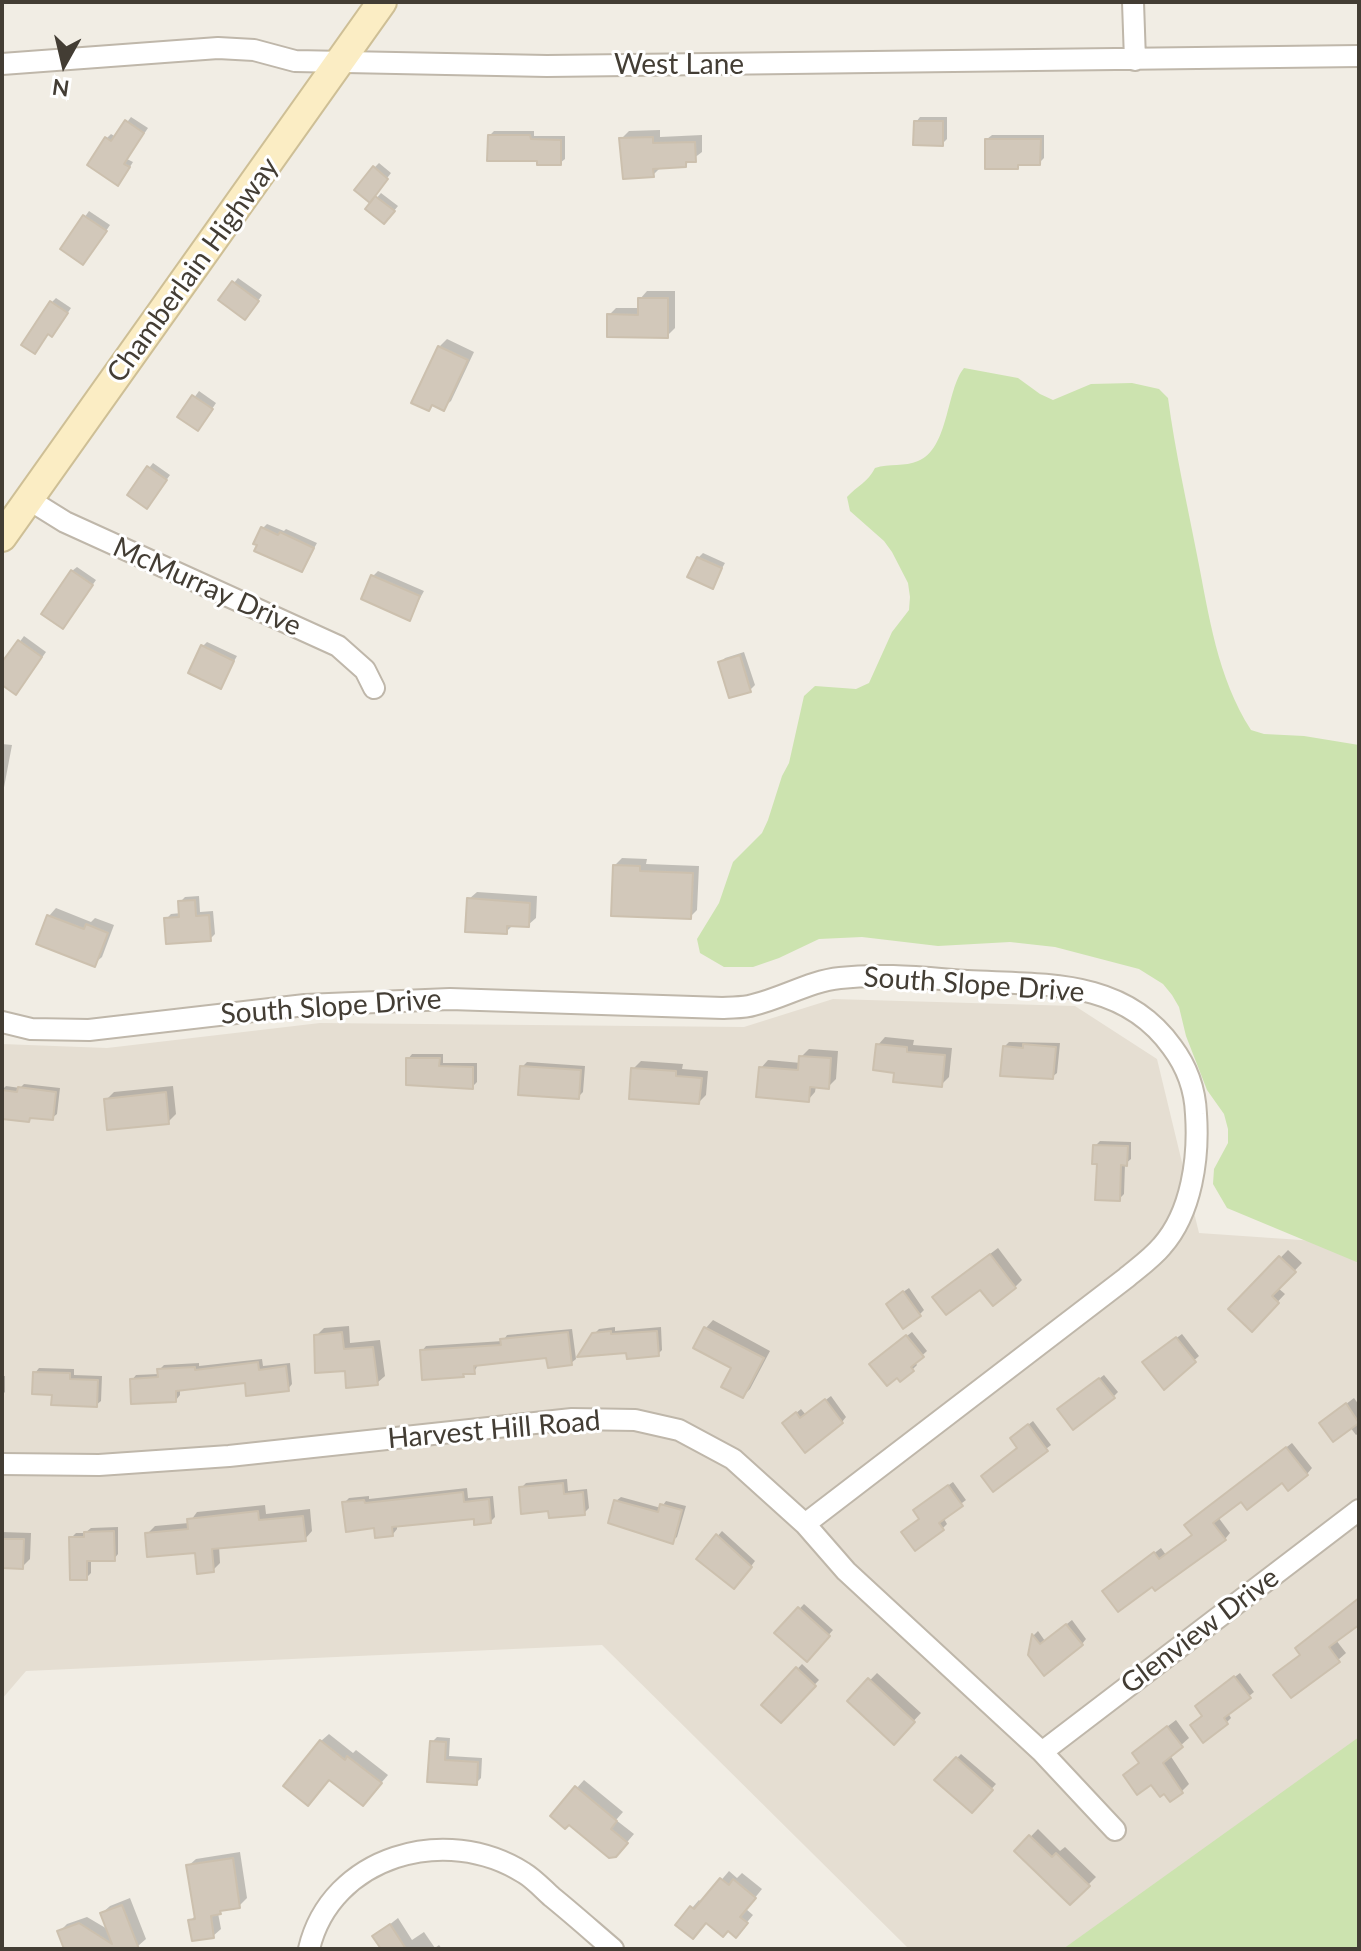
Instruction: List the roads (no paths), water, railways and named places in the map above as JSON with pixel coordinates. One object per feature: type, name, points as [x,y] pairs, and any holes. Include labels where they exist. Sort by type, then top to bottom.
[{"type":"main road","name":"Chamberlain Highway","points":[[2,537],[382,2]]},
{"type":"street","points":[[1133,2],[1135,60]]},
{"type":"street","name":"West Lane","points":[[2,64],[218,48],[254,50],[295,61],[547,66],[1359,56]]},
{"type":"street","name":"McMurray Drive","points":[[28,499],[65,522],[338,646],[365,670],[374,688]]},
{"type":"street","name":"South Slope Drive","points":[[2,1022],[57,1031],[89,1030],[305,1005],[450,999],[723,1008],[752,1006],[808,985],[838,978],[887,976],[1061,986],[1099,994],[1138,1010],[1164,1035],[1183,1062],[1195,1093],[1197,1132],[1194,1174],[1181,1212],[1163,1245],[1114,1288],[805,1524]]},
{"type":"street","name":"Harvest Hill Road","points":[[2,1464],[99,1465],[229,1456],[572,1419],[635,1420],[679,1430],[733,1459],[805,1524],[846,1571],[1042,1752],[1115,1830]]},
{"type":"street","name":"Glenview Drive","points":[[1042,1752],[1359,1510]]},
{"type":"street","points":[[309,1949],[317,1922],[330,1901],[375,1866],[423,1850],[454,1850],[490,1857],[524,1873],[613,1949]]}]
